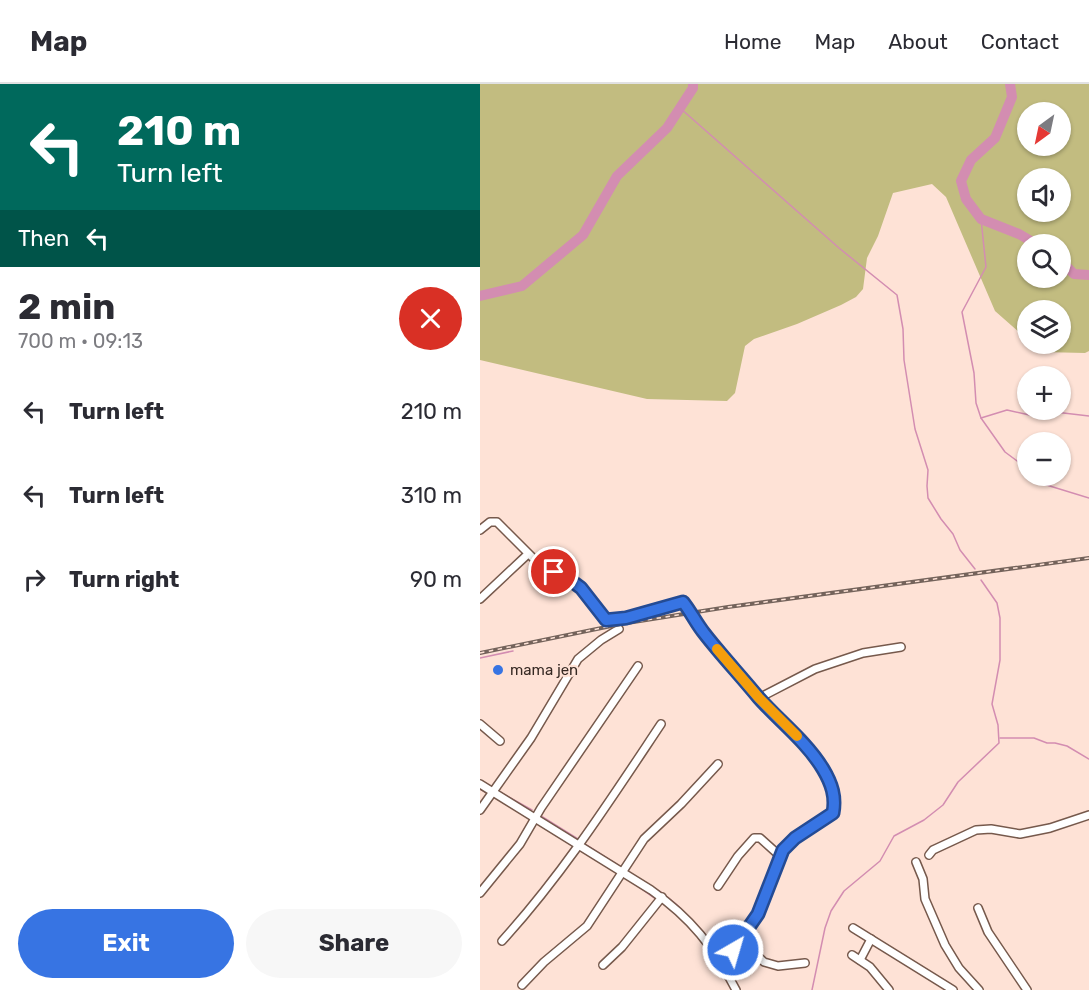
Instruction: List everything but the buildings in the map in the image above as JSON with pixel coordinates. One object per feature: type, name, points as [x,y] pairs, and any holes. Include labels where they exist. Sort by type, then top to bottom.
[{"type":"street","points":[[480,530],[490,522],[496,522],[540,565],[569,579],[581,588],[606,620],[626,618],[683,602],[704,633],[823,769],[834,793],[833,813],[786,846],[780,855],[758,914],[722,964]]},
{"type":"street","points":[[480,599],[528,554]]},
{"type":"street","points":[[480,810],[531,738],[578,659],[619,629]]},
{"type":"street","points":[[759,698],[815,669],[863,653],[900,648]]},
{"type":"street","points":[[480,893],[520,844],[638,666]]},
{"type":"street","points":[[480,724],[500,741]]},
{"type":"street","points":[[502,941],[580,845],[661,724]]},
{"type":"street","points":[[522,985],[544,962],[587,926],[644,839],[718,764]]},
{"type":"street","points":[[480,784],[662,897],[692,923],[722,964],[736,990]]},
{"type":"street","points":[[929,855],[933,850],[976,830],[991,829],[1020,834],[1050,828],[1089,815]]},
{"type":"street","points":[[718,886],[738,856],[754,838],[759,838],[780,855]]},
{"type":"street","points":[[916,862],[923,879],[925,899],[945,945],[959,969],[979,990]]},
{"type":"street","points":[[603,965],[622,947],[662,897]]},
{"type":"street","points":[[978,908],[988,932],[1027,990]]},
{"type":"street","points":[[853,928],[953,990]]},
{"type":"street","points":[[860,960],[871,939]]},
{"type":"street","points":[[741,940],[764,962],[778,966],[805,963]]},
{"type":"street","points":[[852,955],[870,967],[889,990]]},
{"type":"shaded area","points":[[480,84],[1089,84],[1089,351],[1071,353],[1071,300],[1017,300],[1017,330],[995,311],[946,197],[932,184],[893,193],[878,236],[867,258],[863,289],[856,297],[797,324],[754,339],[745,346],[735,393],[727,401],[647,399],[480,360]]},
{"type":"waterway","points":[[480,296],[522,286],[583,235],[617,176],[667,128],[693,88],[693,84]]},
{"type":"waterway","points":[[1010,84],[1012,97],[995,138],[971,160],[961,181],[966,199],[981,219],[1019,234]]},
{"type":"waterway","points":[[680,108],[839,248],[897,295],[915,429],[928,470],[928,498],[953,534],[960,550],[975,569]]},
{"type":"waterway","points":[[981,219],[986,267],[962,312],[974,373],[976,403],[981,418],[1005,452],[1017,461]]},
{"type":"waterway","points":[[1071,271],[1074,274],[1089,275]]},
{"type":"waterway","points":[[981,418],[1007,410],[1034,416],[1055,412],[1089,416]]},
{"type":"waterway","points":[[1050,486],[1089,498]]},
{"type":"waterway","points":[[812,990],[825,928],[831,911],[844,891],[880,861],[894,836],[924,820],[943,805],[958,782],[999,743],[998,725],[992,704],[1000,660],[1000,618],[997,603],[981,580]]},
{"type":"waterway","points":[[480,658],[513,651]]},
{"type":"waterway","points":[[1000,738],[1034,738],[1067,746],[1089,759]]},
{"type":"waterway","points":[[480,780],[490,786]]},
{"type":"waterway","points":[[480,789],[487,793]]},
{"type":"waterway","points":[[498,791],[532,810]]},
{"type":"waterway","points":[[493,796],[515,809]]},
{"type":"waterway","points":[[541,816],[578,839]]},
{"type":"waterway","points":[[548,830],[564,840]]},
{"type":"waterway","points":[[583,843],[621,867]]},
{"type":"waterway","points":[[625,870],[662,893]]},
{"type":"waterway","points":[[629,880],[657,900]]},
{"type":"waterway","points":[[666,896],[697,925]]},
{"type":"waterway","points":[[661,902],[669,908]]},
{"type":"railway","points":[[480,653],[621,624],[728,607],[1089,558]]},
{"type":"slow traffic","points":[[717,649],[759,698],[797,736]]},
{"type":"place","name":"mama jen","points":[[498,670]]},
{"type":"route","points":[[554,572],[581,588],[606,620],[618,620],[683,602],[719,652],[800,740],[823,769],[829,781],[834,793],[833,813],[795,838],[783,850],[752,926],[733,950]]}]
